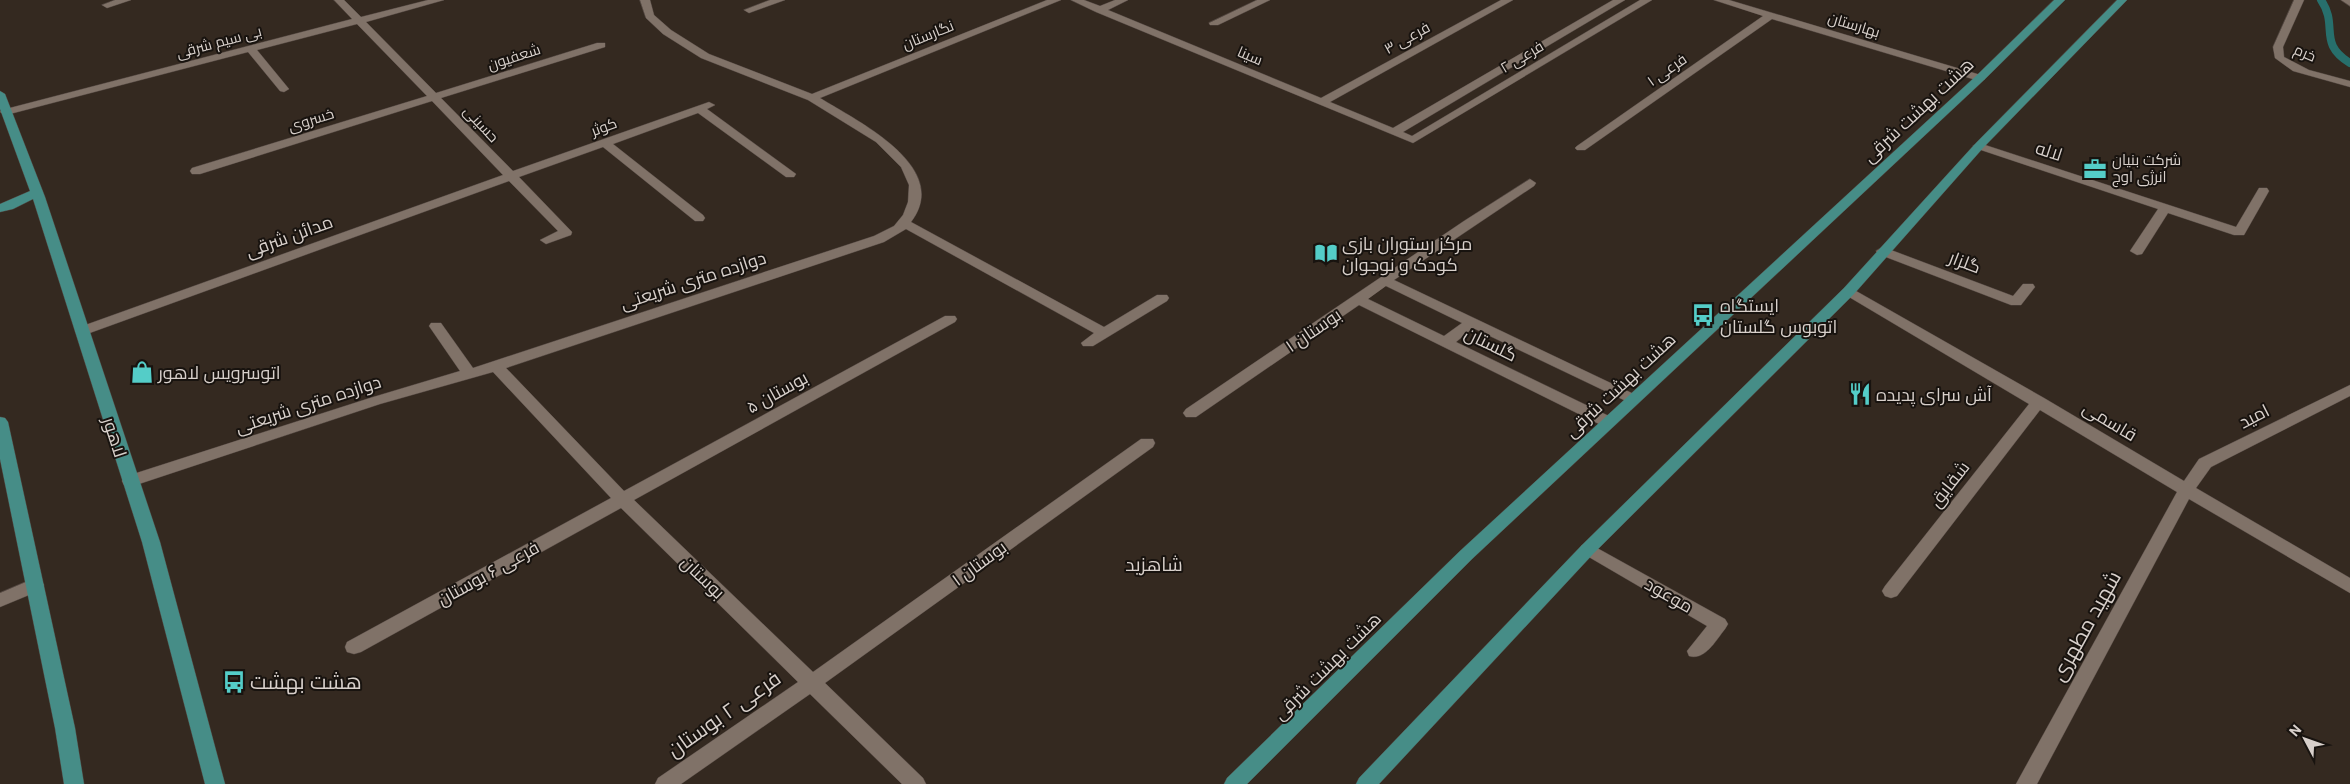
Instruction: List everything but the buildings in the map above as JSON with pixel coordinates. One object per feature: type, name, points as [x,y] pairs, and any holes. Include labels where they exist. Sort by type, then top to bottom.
[{"type":"main road","name":"هشت بهشت شرقی","points":[[1234,784],[1466,555],[1980,78],[2060,0]]},
{"type":"main road","points":[[1366,784],[1588,549],[1849,291],[1979,146],[2122,0]]},
{"type":"main road","name":"لاهور","points":[[0,94],[37,192],[151,542],[215,784]]},
{"type":"main road","points":[[0,208],[10,206],[37,192]]},
{"type":"main road","points":[[1,433],[65,728],[74,784]]},
{"type":"street","points":[[107,4],[126,0]]},
{"type":"street","name":"حسینی","points":[[339,0],[436,97],[510,177],[566,232],[546,240]]},
{"type":"street","name":"بی سیم شرقی","points":[[6,112],[439,0]]},
{"type":"street","points":[[645,0],[649,16],[667,32],[706,56],[812,98],[880,140],[906,166],[915,185],[914,202],[909,216],[904,223],[1105,333]]},
{"type":"street","points":[[749,10],[780,0]]},
{"type":"street","name":"نگارستان","points":[[812,98],[1056,0]]},
{"type":"street","name":"سینا","points":[[1076,0],[1413,140]]},
{"type":"street","points":[[1100,10],[1123,0]]},
{"type":"street","points":[[1214,23],[1265,0]]},
{"type":"street","name":"فرعی ۳","points":[[1321,102],[1508,0]]},
{"type":"street","name":"فرعی ۲","points":[[1394,132],[1620,0]]},
{"type":"street","name":"فرعی ۲","points":[[1413,140],[1647,0]]},
{"type":"street","name":"بهارستان","points":[[1719,0],[1980,78]]},
{"type":"street","name":"خرم","points":[[2298,0],[2297,9],[2278,47],[2278,55],[2282,61],[2296,67],[2350,84]]},
{"type":"street","points":[[2346,0],[2350,3]]},
{"type":"street","name":"فرعی ۱","points":[[1581,148],[1771,16]]},
{"type":"street","name":"شعفیون","points":[[436,97],[601,45]]},
{"type":"street","points":[[251,49],[284,89]]},
{"type":"street","name":"خسروی","points":[[196,171],[436,97]]},
{"type":"street","name":"کوثر","points":[[510,177],[703,106],[790,174]]},
{"type":"street","points":[[604,142],[699,218]]},
{"type":"street","name":"لاله","points":[[1979,146],[2239,232],[2263,192]]},
{"type":"street","name":"مدائن شرقی","points":[[82,330],[510,177]]},
{"type":"street","name":"بوستان ۱","points":[[1191,412],[1530,183]]},
{"type":"street","points":[[2137,251],[2166,208]]},
{"type":"street","name":"دوازده متری شریعتی","points":[[130,482],[469,372],[496,366],[879,239],[898,229],[904,223]]},
{"type":"street","name":"گلزار","points":[[1883,251],[2016,302],[2028,288]]},
{"type":"street","name":"گلستان","points":[[1385,281],[1633,399]]},
{"type":"street","name":"قاسمی","points":[[1849,291],[2350,586]]},
{"type":"street","points":[[1088,343],[1162,298]]},
{"type":"street","name":"گلستان","points":[[1357,299],[1608,422]]},
{"type":"street","name":"بوستان ۵","points":[[622,499],[950,319]]},
{"type":"street","points":[[1446,342],[1472,322]]},
{"type":"street","points":[[436,326],[469,372]]},
{"type":"street","name":"بوستان","points":[[496,366],[622,499],[916,784]]},
{"type":"street","name":"امید","points":[[2186,490],[2205,463],[2350,390]]},
{"type":"street","name":"شقایق","points":[[1891,591],[2038,401]]},
{"type":"street","name":"بوستان ۱","points":[[811,683],[1147,443]]},
{"type":"street","name":"شهید مطهری","points":[[2026,784],[2186,490]]},
{"type":"street","name":"فرعی ۶ بوستان","points":[[354,647],[622,499]]},
{"type":"street","name":"موعود","points":[[1588,549],[1719,624],[1696,651]]},
{"type":"street","points":[[0,600],[35,585]]},
{"type":"street","name":"فرعی ۲ بوستان","points":[[665,784],[811,683]]},
{"type":"waterway","points":[[2321,0],[2326,9],[2331,41],[2334,48],[2340,56],[2350,63]]},
{"type":"place","name":"شرکت بنیان انرژی اوج","points":[[2095,169]]},
{"type":"place","name":"مرکز رستوران بازی کودک و نوجوان","points":[[1326,253]]},
{"type":"place","name":"ایستگاه اتوبوس گلستان","points":[[1703,315]]},
{"type":"place","name":"اتوسرویس لاهور","points":[[142,372]]},
{"type":"place","name":"آش سرای پدیده","points":[[1860,394]]},
{"type":"place","name":"هشت بهشت","points":[[234,682]]},
{"type":"district","name":"شاهزید","points":[[1154,564]]}]
